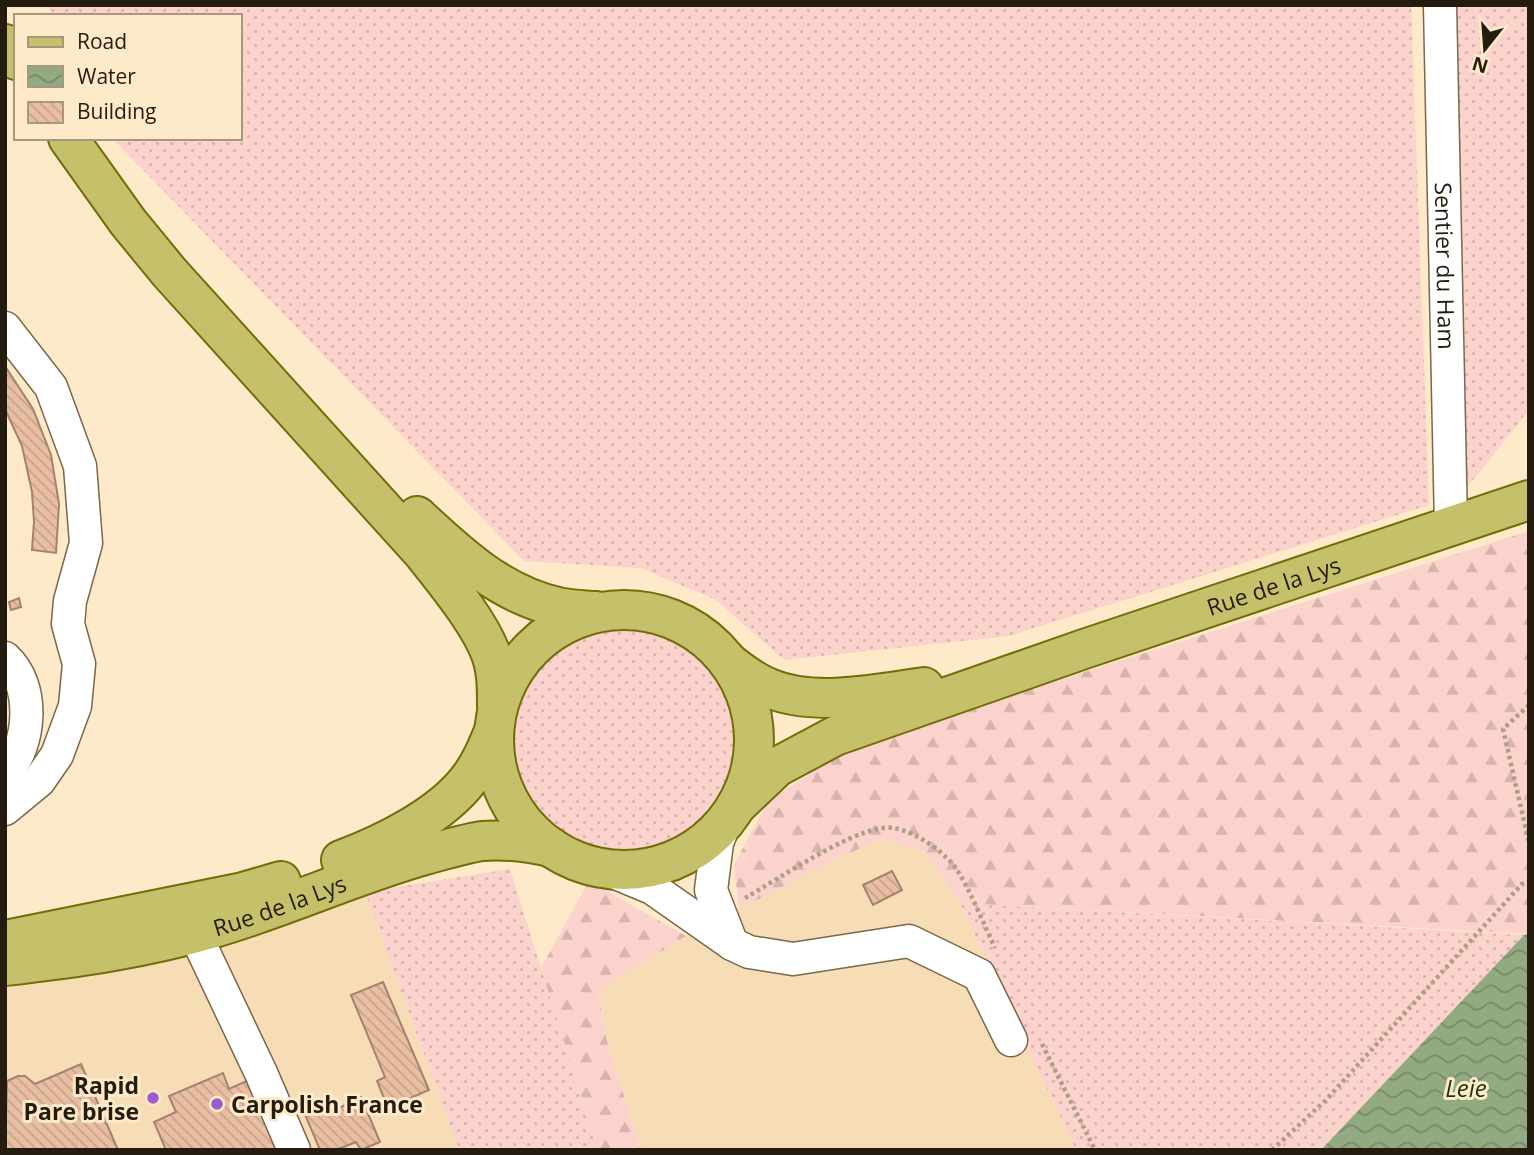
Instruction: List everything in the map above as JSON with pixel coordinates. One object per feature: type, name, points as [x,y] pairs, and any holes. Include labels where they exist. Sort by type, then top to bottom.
[{"type":"main road","points":[[69,140],[128,222],[169,272],[423,553],[464,608],[492,655],[496,676],[494,750],[503,788],[523,821],[551,847]]},
{"type":"main road","points":[[296,412],[457,552],[503,587],[521,596],[560,608],[644,612],[682,624],[706,640],[727,661],[746,695],[754,733],[750,771],[730,814]]},
{"type":"main road","name":"Rue de la Lys","points":[[10,957],[96,955],[195,934],[379,869],[482,841],[507,840],[551,847],[568,857],[604,868],[633,869],[662,864],[696,848],[777,766],[807,749],[870,723],[1019,671],[1529,500]]},
{"type":"main road","name":"Rue de la Lys","points":[[10,957],[315,870],[354,855],[414,824],[446,803],[470,778],[480,762],[511,675],[536,645],[568,623],[605,612]]},
{"type":"main road","name":"Rue de la Lys","points":[[727,661],[768,688],[790,695],[809,697],[885,693],[1019,671]]},
{"type":"street","name":"Sentier du Ham","points":[[1440,5],[1451,526]]},
{"type":"street","points":[[5,328],[51,387],[80,466],[86,543],[70,601],[68,624],[79,664],[75,706],[57,755],[40,781],[5,809]]},
{"type":"street","points":[[5,658],[15,667],[22,687],[26,714],[25,736],[5,774]]},
{"type":"street","points":[[730,814],[717,843],[711,890],[732,944]]},
{"type":"street","points":[[604,868],[652,887],[732,944],[748,952],[793,959],[909,941],[979,975],[1011,1040]]},
{"type":"street","points":[[195,934],[294,1150]]},
{"type":"path","points":[[1529,705],[1503,729],[1529,844]]},
{"type":"path","points":[[1272,1150],[1326,1100],[1522,884],[1529,881]]},
{"type":"shaded area","points":[[885,838],[925,853],[960,903],[1076,1150],[641,1150],[607,1042],[598,990],[686,936],[840,857]]},
{"type":"shaded area","points":[[365,892],[459,1150],[5,1150],[5,978],[132,967]]},
{"type":"green space","points":[[48,5],[1411,5],[1429,505],[1009,636],[784,660],[716,600],[641,568],[524,561],[114,140],[242,140],[242,14],[53,14]]},
{"type":"green space","points":[[1453,5],[1529,5],[1529,410],[1465,490]]},
{"type":"green space","points":[[1529,531],[1529,934],[960,903],[925,853],[885,838],[840,857],[739,909],[734,865],[768,801],[854,745]]},
{"type":"green space","points":[[613,629],[635,629],[666,637],[703,661],[727,698],[733,718],[733,762],[727,782],[703,819],[666,843],[635,851],[613,851],[582,843],[545,819],[521,782],[513,751],[513,729],[521,698],[545,661],[582,637]]},
{"type":"green space","points":[[510,869],[598,1150],[459,1150],[365,892]]},
{"type":"green space","points":[[589,881],[686,936],[598,991],[607,1042],[641,1150],[598,1150],[541,968]]},
{"type":"green space","points":[[960,903],[1524,935],[1321,1150],[1076,1150]]},
{"type":"water","name":"Leie","points":[[1529,934],[1529,1150],[1321,1150],[1524,935]]},
{"type":"building","points":[[5,366],[33,409],[51,455],[59,504],[56,553],[32,550],[32,492],[22,446],[5,409]]},
{"type":"building","points":[[19,598],[21,607],[11,610],[9,602]]},
{"type":"building","points":[[892,871],[902,890],[873,905],[863,885]]},
{"type":"building","points":[[383,982],[429,1090],[388,1108],[377,1081],[385,1077],[351,995]]},
{"type":"building","points":[[81,1064],[118,1150],[5,1150],[7,1081],[25,1076],[35,1084]]},
{"type":"building","name":"Carpolish France","points":[[223,1073],[229,1089],[251,1079],[282,1150],[166,1150],[154,1122],[176,1112],[169,1096]]},
{"type":"building","points":[[361,1097],[380,1142],[361,1150],[356,1142],[336,1150],[320,1150],[304,1112],[327,1102],[331,1112]]},
{"type":"place","name":"Rapid Pare brise","points":[[153,1098]]},
{"type":"place","name":"Carpolish France","points":[[217,1104]]}]
